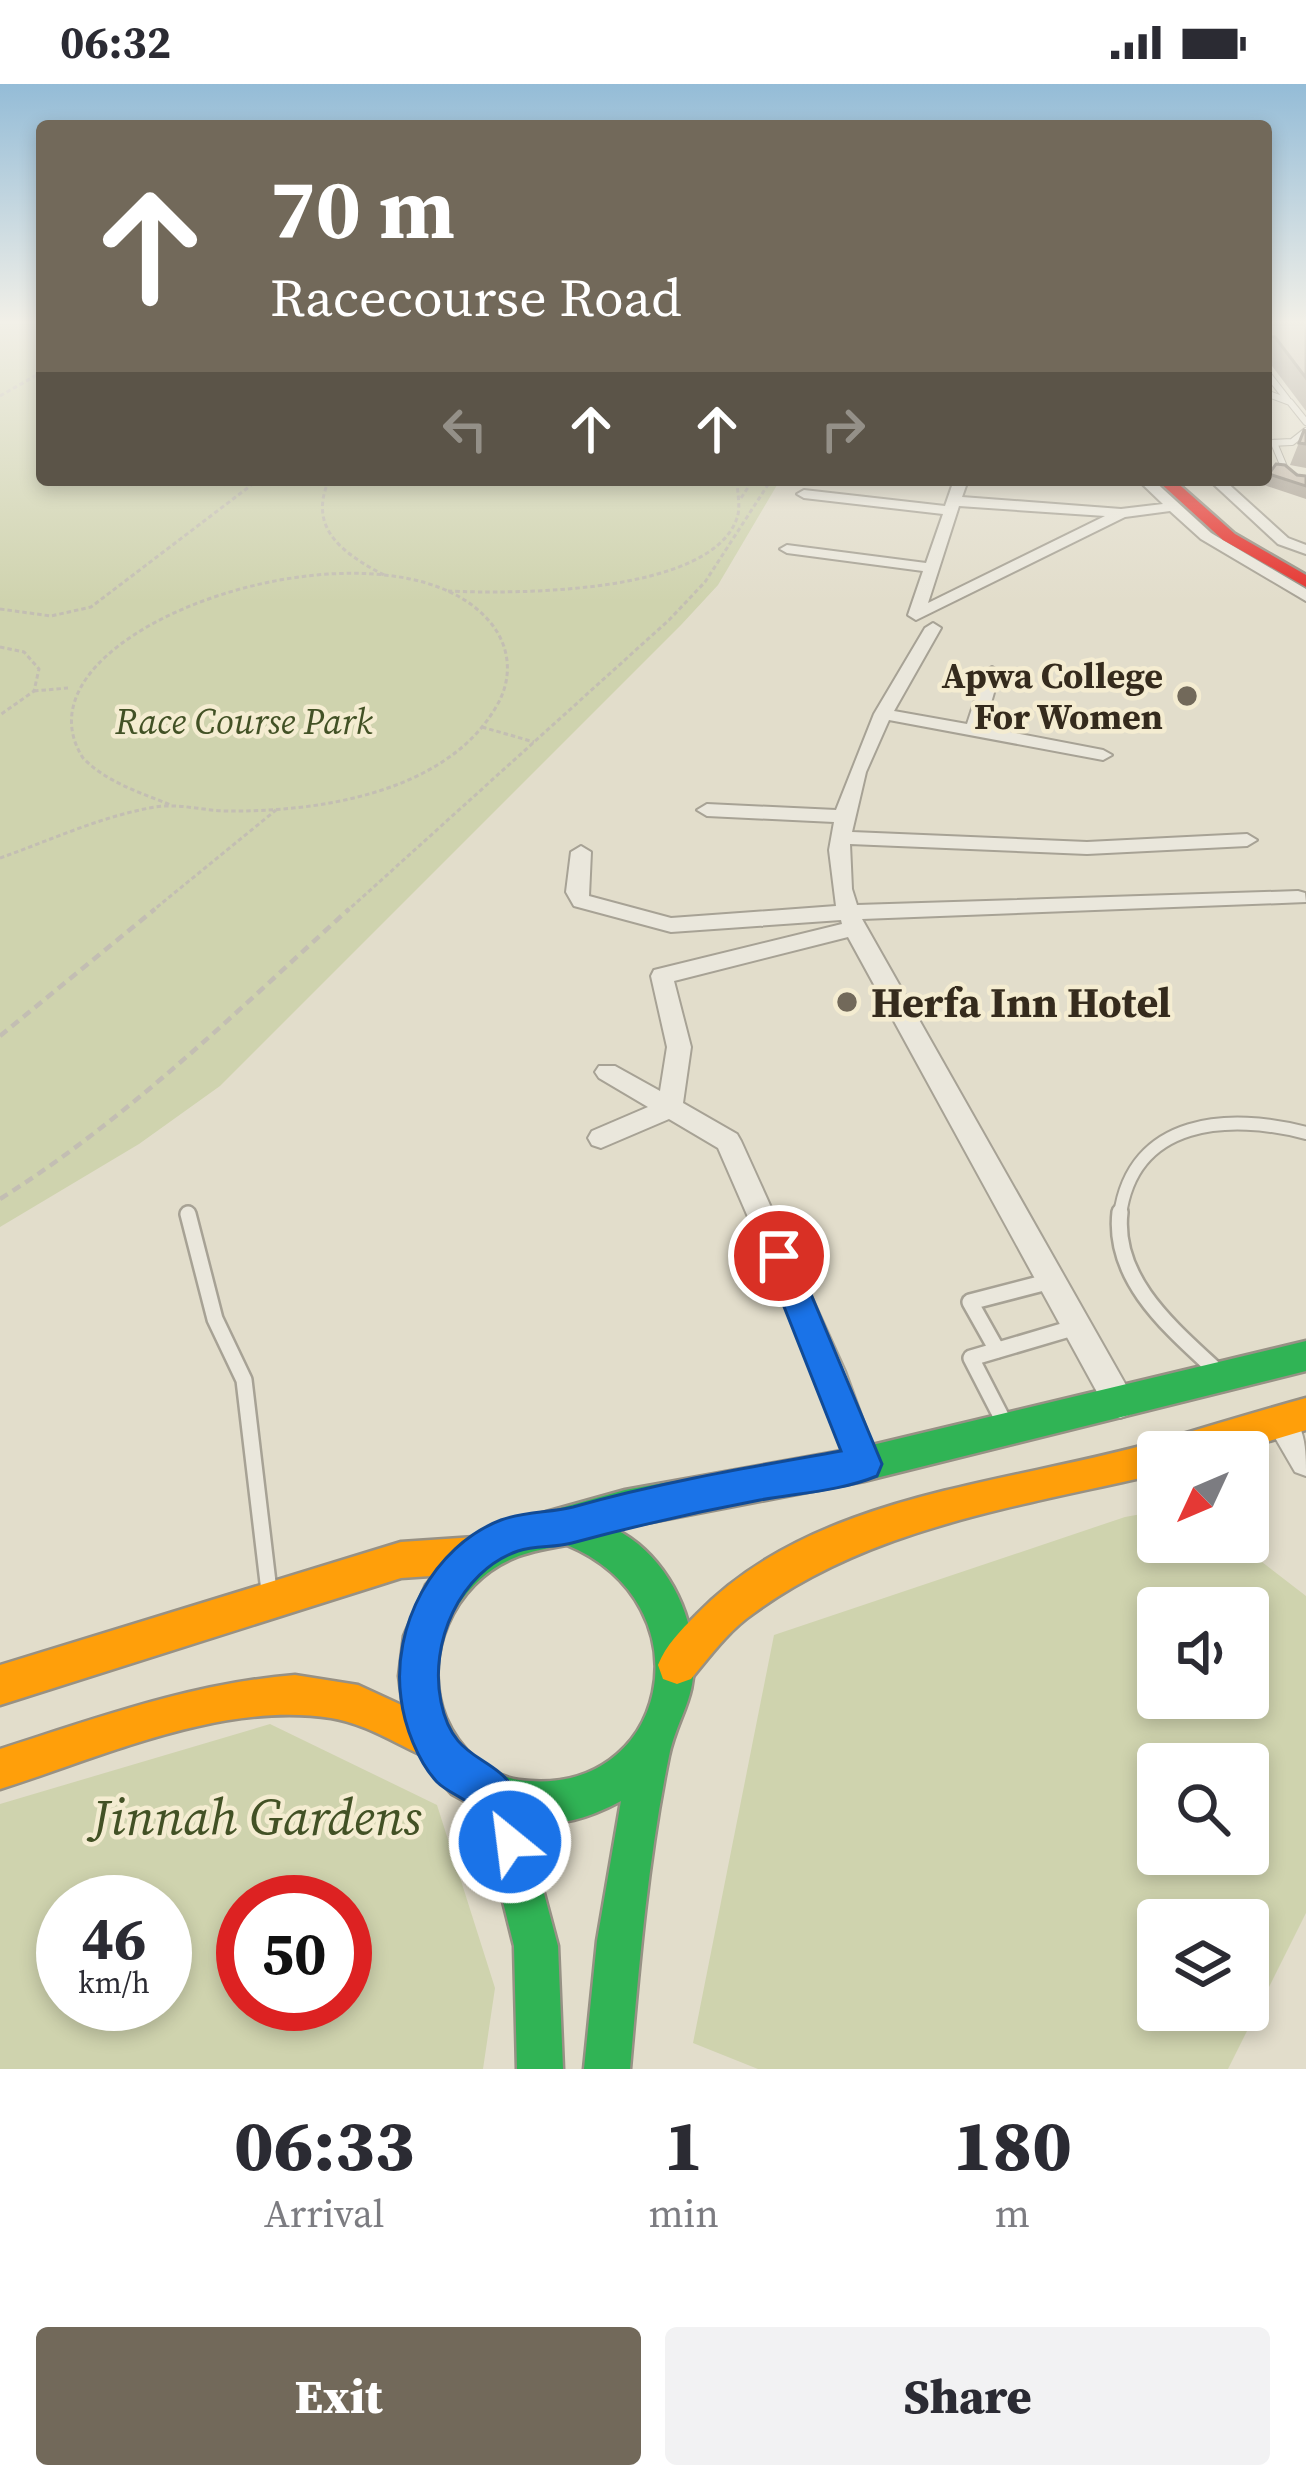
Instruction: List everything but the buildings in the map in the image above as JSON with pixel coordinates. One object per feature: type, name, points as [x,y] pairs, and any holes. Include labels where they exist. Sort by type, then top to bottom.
[{"type":"main road","points":[[1204,486],[1246,529],[1306,564]]},
{"type":"main road","points":[[1167,493],[1229,537],[1306,582]]},
{"type":"main road","points":[[567,1527],[625,1508],[864,1464],[1306,1356]]},
{"type":"main road","points":[[1249,1431],[1294,1418]]},
{"type":"main road","points":[[676,1665],[719,1618],[802,1561],[892,1527],[1137,1463]]},
{"type":"main road","points":[[607,2069],[619,1940],[650,1748],[669,1708],[676,1665],[672,1623],[657,1586],[632,1557],[602,1536],[567,1527],[535,1528],[504,1537],[475,1555],[448,1583],[429,1618],[419,1658],[421,1700],[433,1739],[450,1766],[499,1802],[540,1809],[582,1802],[620,1780],[650,1748]]},
{"type":"main road","points":[[0,1685],[401,1560],[475,1555]]},
{"type":"main road","points":[[0,1768],[261,1693],[351,1701],[390,1714],[433,1739]]},
{"type":"main road","points":[[499,1802],[536,1946],[540,2069]]},
{"type":"street","points":[[959,486],[916,615],[1167,493],[1248,565],[1306,596]]},
{"type":"street","points":[[1223,486],[1283,541],[1306,550]]},
{"type":"street","points":[[805,494],[1122,513]]},
{"type":"street","points":[[788,549],[934,568]]},
{"type":"street","points":[[934,628],[861,760],[839,877],[850,920],[1120,1404]]},
{"type":"street","points":[[974,730],[992,672]]},
{"type":"street","points":[[883,714],[1103,755]]},
{"type":"street","points":[[707,810],[1087,848],[1247,840]]},
{"type":"street","points":[[581,852],[576,892],[581,901],[671,925],[1298,898]]},
{"type":"street","points":[[670,1108],[679,1046],[662,976],[850,920]]},
{"type":"street","points":[[607,1072],[728,1141],[830,1371],[864,1464]]},
{"type":"street","points":[[601,1138],[670,1108]]},
{"type":"street","points":[[1294,1418],[1306,1461]]},
{"type":"lane","points":[[1272,443],[1292,442],[1306,426]]},
{"type":"lane","points":[[1272,447],[1287,474],[1306,483]]},
{"type":"lane","points":[[1222,1376],[1162,1318],[1131,1273],[1118,1227],[1122,1186],[1141,1154],[1174,1132],[1216,1121],[1264,1122],[1306,1133]]},
{"type":"lane","points":[[188,1214],[214,1319],[244,1380],[270,1604]]},
{"type":"lane","points":[[997,1350],[970,1302],[1051,1281]]},
{"type":"lane","points":[[1008,1430],[971,1358],[1076,1327]]},
{"type":"path","points":[[0,609],[51,616],[91,607],[250,486]]},
{"type":"path","points":[[326,486],[319,503],[326,532],[354,560],[389,577],[440,590],[544,595],[638,579],[706,548],[728,530],[739,509],[738,486]]},
{"type":"path","points":[[740,498],[749,486]]},
{"type":"path","points":[[0,1198],[65,1158],[147,1092],[681,608],[705,582],[767,486]]},
{"type":"path","points":[[739,509],[750,513]]},
{"type":"path","points":[[128,629],[182,601],[265,579],[310,574],[389,577]]},
{"type":"path","points":[[68,745],[90,770],[124,790],[171,805],[276,810],[376,790],[437,761],[482,727],[506,686],[506,647],[493,624],[440,590]]},
{"type":"path","points":[[0,647],[33,660],[39,669],[34,691]]},
{"type":"path","points":[[87,661],[99,651]]},
{"type":"path","points":[[64,702],[78,675]]},
{"type":"path","points":[[0,716],[34,691],[68,688]]},
{"type":"path","points":[[482,727],[534,742]]},
{"type":"path","points":[[0,858],[171,805]]},
{"type":"path","points":[[0,1036],[276,810]]},
{"type":"green space","name":"Race Course Park","points":[[0,417],[36,417],[36,486],[776,486],[718,585],[681,625],[220,1086],[139,1144],[0,1227]]},
{"type":"green space","points":[[1137,1515],[1137,1563],[1263,1563],[1306,1596],[1306,1913],[1269,1987],[1269,1899],[1137,1899],[1137,2031],[1247,2031],[1228,2069],[758,2069],[693,2043],[774,1635]]},
{"type":"green space","name":"Jinnah Gardens","points":[[270,1724],[437,1805],[495,1988],[483,2069],[0,2069],[0,1804]]},
{"type":"traffic: fast","points":[[568,1526],[625,1508],[864,1464],[1306,1356]]},
{"type":"traffic: fast","points":[[567,1527],[618,1550],[643,1573],[657,1595],[673,1644],[671,1696],[651,1744],[605,1788],[561,1803],[501,1798],[466,1779],[441,1750],[424,1715],[418,1676],[423,1636],[439,1598],[478,1557],[514,1539],[567,1527]]},
{"type":"traffic: fast","points":[[607,2069],[619,1941],[650,1748]]},
{"type":"traffic: fast","points":[[499,1802],[536,1946],[540,2069]]},
{"type":"traffic: slow","points":[[1248,1431],[1306,1414]]},
{"type":"traffic: slow","points":[[677,1665],[741,1599],[837,1545],[942,1508],[1137,1462]]},
{"type":"traffic: slow","points":[[0,1685],[401,1560],[475,1555]]},
{"type":"traffic: slow","points":[[0,1769],[166,1717],[254,1698],[295,1695],[358,1705],[433,1740]]},
{"type":"traffic: jam","points":[[1172,486],[1229,537],[1306,582]]},
{"type":"place","name":"Apwa College For Women","points":[[1187,696]]},
{"type":"place","name":"Herfa Inn Hotel","points":[[847,1002]]},
{"type":"route","points":[[510,1842],[499,1802],[472,1787],[450,1766],[433,1739],[421,1700],[419,1658],[429,1618],[448,1583],[475,1555],[504,1537],[535,1528],[567,1527],[625,1508],[864,1464],[830,1371],[779,1256]]}]
